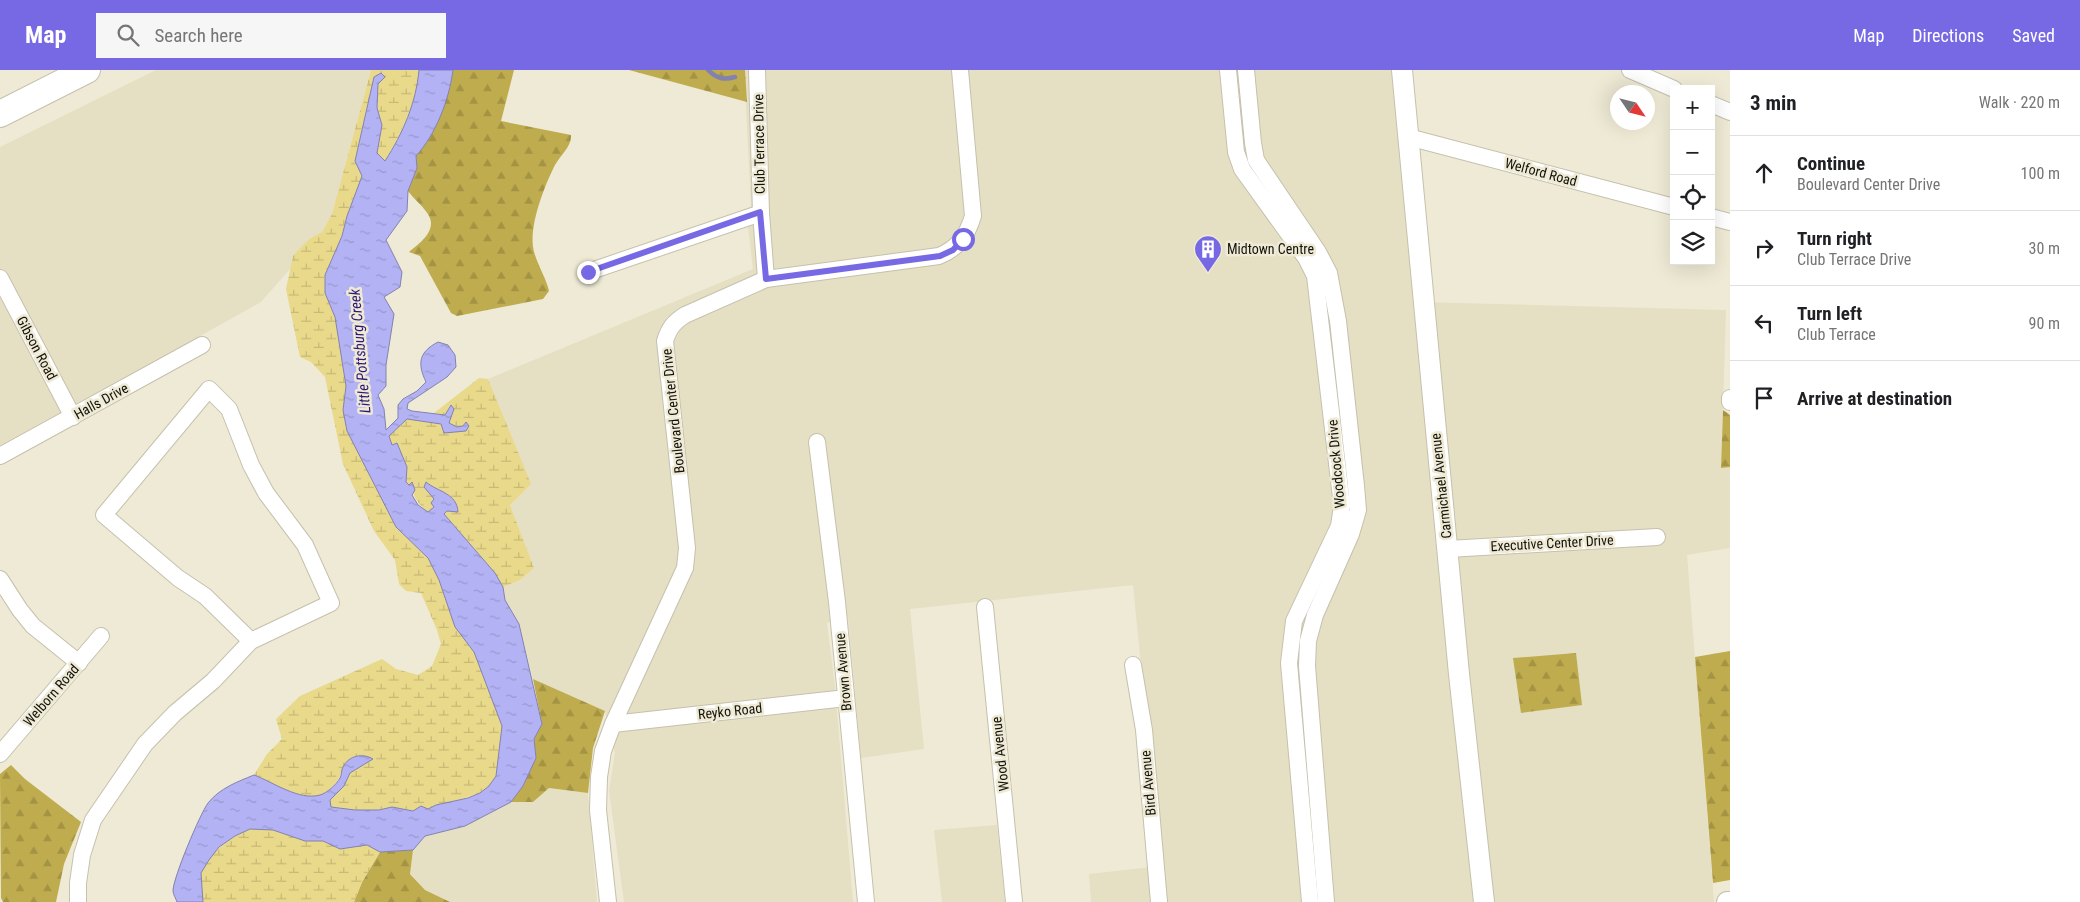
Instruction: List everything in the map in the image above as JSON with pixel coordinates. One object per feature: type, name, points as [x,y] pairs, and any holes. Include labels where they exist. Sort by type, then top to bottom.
[{"type":"highway","points":[[0,114],[87,70]]},
{"type":"street","name":"Club Terrace Drive","points":[[757,70],[760,212],[766,279]]},
{"type":"street","name":"Boulevard Center Drive","points":[[608,902],[598,802],[603,751],[613,724],[685,568],[687,548],[665,341],[669,329],[675,321],[686,315],[766,279],[940,256],[953,250],[969,228],[973,216],[960,70]]},
{"type":"street","name":"Woodcock Drive","points":[[1228,70],[1236,152],[1242,170],[1306,258],[1315,276],[1341,498],[1339,526],[1294,621],[1289,663],[1310,902]]},
{"type":"street","name":"Woodcock Drive","points":[[1246,70],[1252,143],[1256,160],[1316,249],[1329,273],[1338,320],[1356,486],[1358,510],[1351,534],[1316,615],[1308,645],[1307,666],[1326,902]]},
{"type":"street","name":"Carmichael Avenue","points":[[1402,70],[1484,902]]},
{"type":"street","points":[[1630,70],[1670,87]]},
{"type":"street","points":[[1715,106],[1730,112]]},
{"type":"street","name":"Welford Road","points":[[1408,136],[1670,206]]},
{"type":"street","points":[[588,272],[760,212]]},
{"type":"street","points":[[1715,218],[1730,222]]},
{"type":"street","name":"Gibson Road","points":[[0,278],[73,417]]},
{"type":"street","name":"Halls Drive","points":[[0,456],[202,344]]},
{"type":"street","points":[[78,902],[78,883],[82,855],[93,820],[145,744],[176,713],[213,681],[251,641],[331,603],[305,545],[266,493],[251,465],[229,408],[209,389],[104,515],[178,578],[205,596],[251,641]]},
{"type":"street","name":"Brown Avenue","points":[[817,442],[846,698],[866,902]]},
{"type":"street","name":"Executive Center Drive","points":[[1448,549],[1657,537]]},
{"type":"street","points":[[0,579],[33,626],[79,663]]},
{"type":"street","name":"Wood Avenue","points":[[985,607],[1014,902]]},
{"type":"street","name":"Welborn Road","points":[[0,754],[101,636]]},
{"type":"street","name":"Bird Avenue","points":[[1133,665],[1144,730],[1159,902]]},
{"type":"street","name":"Reyko Road","points":[[613,724],[846,698]]},
{"type":"shaded area","points":[[156,70],[371,70],[332,214],[322,232],[309,239],[294,256],[291,268],[261,302],[0,448],[0,147]]},
{"type":"shaded area","points":[[744,70],[1393,70],[1417,302],[1726,310],[1721,468],[1730,467],[1730,548],[1687,555],[1714,902],[1091,902],[1089,874],[1161,866],[1133,585],[910,609],[924,749],[861,758],[848,617],[827,623],[835,687],[853,902],[624,902],[609,791],[615,753],[605,711],[533,679],[519,624],[505,600],[503,587],[520,580],[534,568],[510,505],[530,484],[488,379],[753,269],[748,226],[751,204]]},
{"type":"shaded area","points":[[549,788],[588,793],[597,902],[450,902],[425,890],[410,873],[413,850],[425,836],[465,826],[511,802],[533,802]]},
{"type":"shaded area","points":[[997,825],[1005,902],[942,902],[934,830]]},
{"type":"green space","points":[[371,70],[419,70],[415,94],[407,117],[385,161],[377,153],[382,125],[377,108],[378,84],[374,77],[355,161],[362,176],[347,216],[342,236],[325,275],[325,293],[335,317],[346,386],[343,410],[396,527],[428,558],[439,580],[455,627],[474,652],[502,726],[496,776],[489,786],[480,793],[428,809],[414,811],[392,807],[379,810],[355,810],[330,807],[330,800],[344,786],[349,773],[367,764],[343,767],[339,778],[332,787],[324,793],[314,796],[293,793],[254,775],[267,754],[282,739],[276,719],[300,696],[382,659],[396,669],[418,675],[432,666],[441,644],[421,593],[406,591],[399,584],[395,560],[374,531],[343,464],[325,377],[311,362],[300,357],[286,289],[293,256],[309,239],[322,232],[332,214]]},
{"type":"green space","points":[[453,70],[514,70],[501,121],[571,135],[568,147],[555,165],[546,184],[534,227],[534,252],[549,291],[543,299],[457,316],[451,313],[420,256],[409,252],[426,237],[431,227],[429,216],[408,191],[417,168],[416,156],[430,138],[440,116]]},
{"type":"green space","points":[[629,70],[745,70],[747,102]]},
{"type":"green space","points":[[479,378],[488,379],[531,484],[510,505],[534,568],[520,580],[503,587],[495,573],[444,514],[447,511],[458,511],[445,495],[437,490],[427,491],[434,499],[435,507],[428,512],[418,503],[414,496],[412,482],[409,485],[406,482],[407,467],[396,443],[392,445],[389,436],[407,419],[434,422],[466,431],[466,422],[463,426],[457,427],[448,423],[450,405],[445,415],[434,413]]},
{"type":"green space","points":[[1723,410],[1730,415],[1730,467],[1721,468]]},
{"type":"green space","points":[[1730,651],[1730,880],[1713,883],[1695,657]]},
{"type":"green space","points":[[1576,653],[1582,705],[1521,713],[1513,658]]},
{"type":"green space","points":[[533,679],[605,711],[593,748],[588,793],[549,788],[533,802],[511,802],[523,786],[536,758],[534,739],[542,724]]},
{"type":"green space","points":[[11,765],[25,779],[81,822],[64,864],[56,902],[3,902],[1,898],[0,774]]},
{"type":"green space","points":[[250,829],[273,830],[305,841],[323,841],[340,849],[367,845],[380,852],[362,882],[354,902],[203,902],[201,874],[208,860],[228,841]]},
{"type":"green space","points":[[413,850],[410,874],[425,890],[450,902],[354,902],[362,882],[380,852]]},
{"type":"water","name":"Little Pottsburg Creek","points":[[419,70],[453,70],[441,116],[430,138],[416,156],[417,168],[408,191],[407,211],[386,240],[402,272],[400,287],[384,297],[394,314],[386,365],[386,386],[378,395],[384,409],[386,430],[398,418],[398,405],[403,399],[417,391],[426,382],[421,369],[423,354],[438,342],[448,345],[455,355],[456,367],[447,377],[408,403],[407,409],[445,415],[451,405],[454,409],[449,423],[457,427],[463,426],[466,422],[469,426],[466,431],[444,433],[441,424],[407,419],[389,436],[392,445],[397,443],[407,467],[406,482],[409,485],[412,482],[415,490],[412,495],[418,505],[428,512],[434,507],[431,503],[434,499],[424,487],[426,482],[451,497],[457,506],[458,512],[447,511],[444,514],[495,573],[503,587],[505,600],[519,624],[542,724],[534,739],[536,758],[523,786],[511,802],[465,826],[425,836],[413,850],[380,852],[367,845],[340,849],[323,841],[305,841],[273,830],[250,829],[219,847],[209,860],[201,873],[203,902],[177,902],[173,891],[177,873],[204,809],[223,789],[254,775],[295,793],[312,796],[320,795],[328,791],[341,777],[343,767],[349,760],[356,756],[365,756],[373,759],[350,773],[344,786],[330,800],[331,807],[379,810],[392,807],[413,811],[421,806],[428,809],[480,793],[489,786],[496,776],[502,726],[474,652],[455,627],[439,580],[428,558],[396,527],[347,431],[343,410],[346,386],[335,317],[325,293],[325,275],[342,236],[347,216],[362,176],[355,161],[374,77],[381,73],[385,77],[378,84],[377,108],[382,125],[377,153],[385,161],[408,117],[415,94]]},
{"type":"waterway","points":[[708,70],[721,78],[735,77]]},
{"type":"place","name":"Midtown Centre","points":[[1208,273]]},
{"type":"route","points":[[588,272],[760,212],[766,279],[940,256],[953,250],[963,239]]}]
